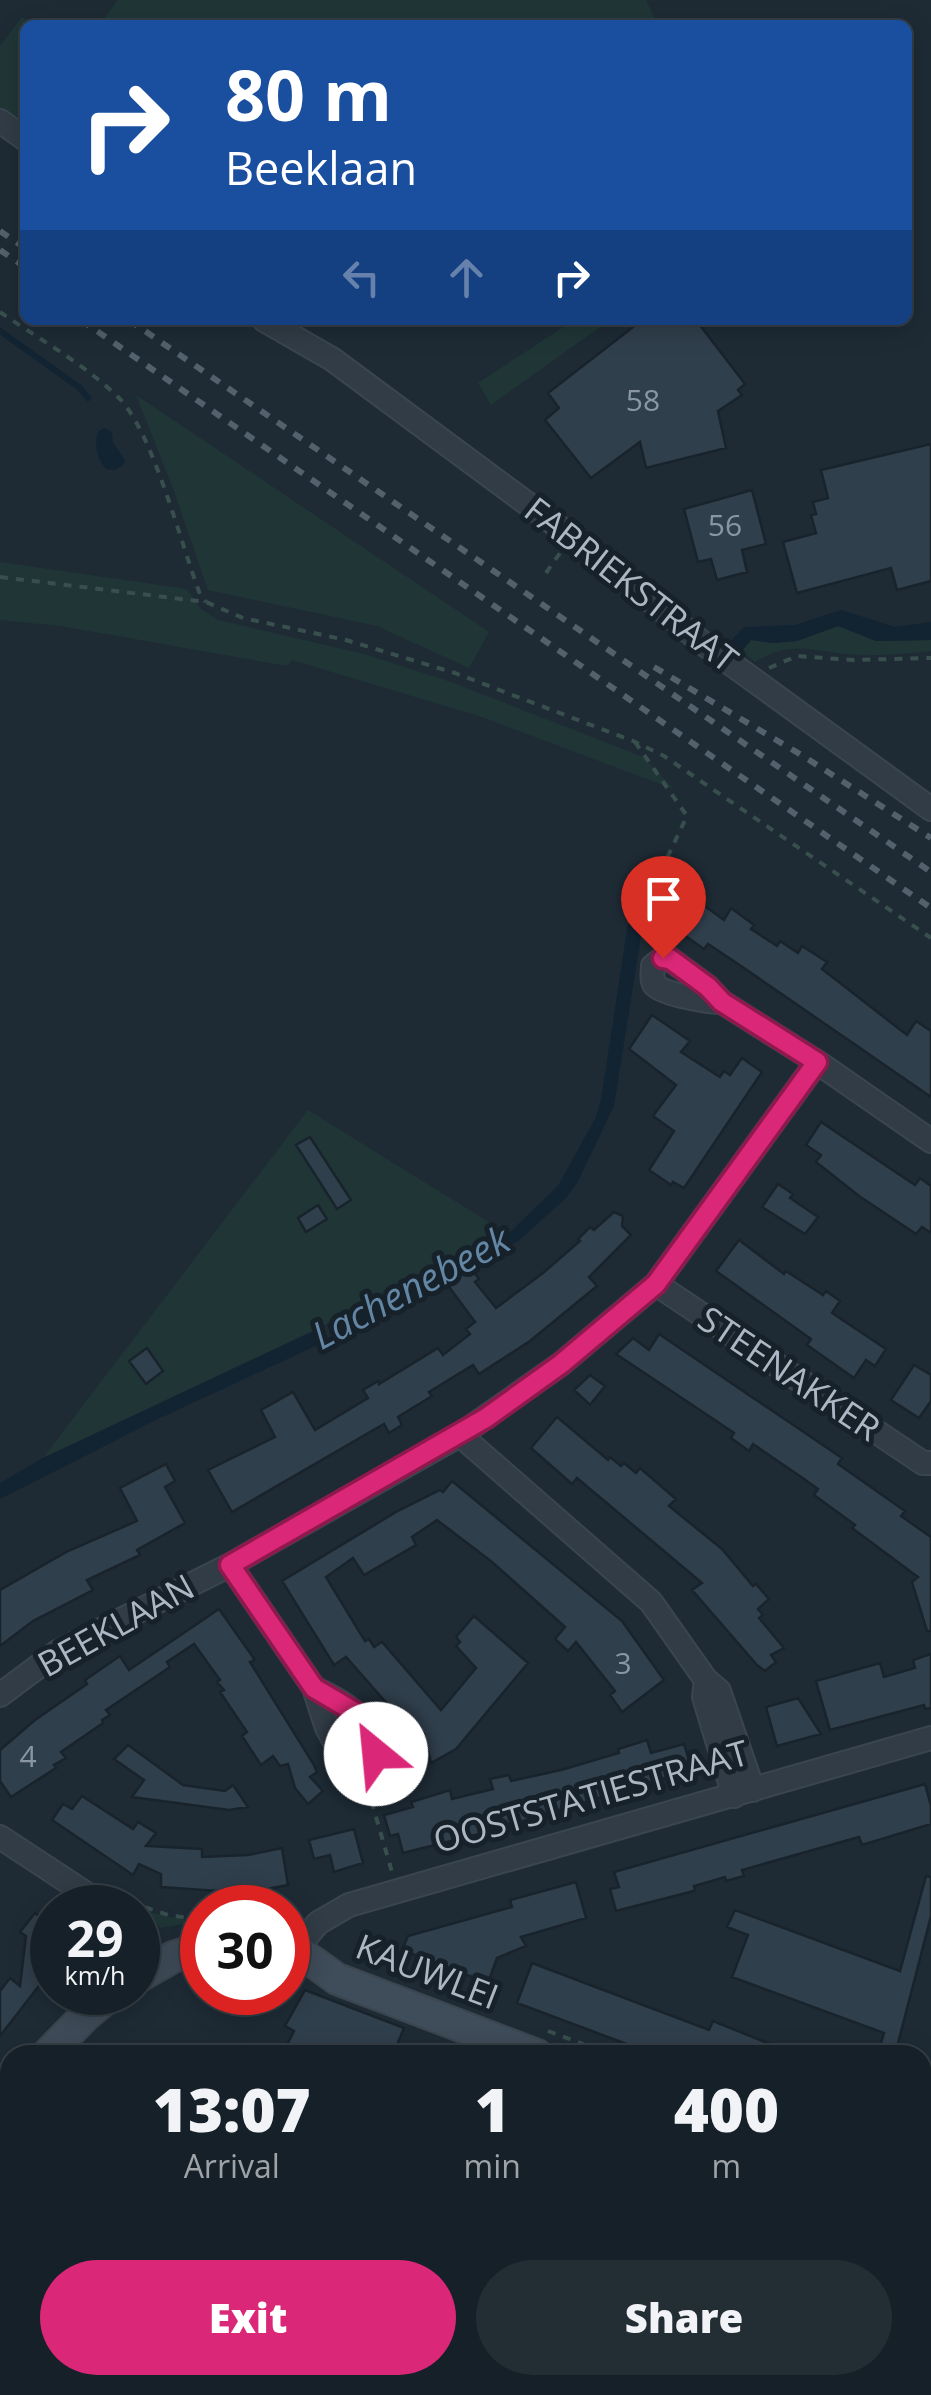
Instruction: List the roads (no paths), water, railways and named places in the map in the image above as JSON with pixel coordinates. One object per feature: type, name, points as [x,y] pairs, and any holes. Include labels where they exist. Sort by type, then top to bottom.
[{"type":"street","points":[[0,120],[20,136]]},
{"type":"street","name":"FABRIEKSTRAAT","points":[[273,325],[332,359],[571,536],[753,680],[931,809]]},
{"type":"street","points":[[663,958],[670,959],[722,1002],[931,1141]]},
{"type":"street","name":"BEEKLAAN","points":[[0,1695],[60,1651],[230,1565],[460,1434],[561,1364],[656,1284],[817,1062]]},
{"type":"street","name":"STEENAKKER","points":[[656,1284],[927,1463]]},
{"type":"street","points":[[460,1434],[651,1602],[706,1680],[704,1697],[743,1794]]},
{"type":"street","points":[[230,1565],[314,1688],[333,1742],[350,1764],[361,1766],[372,1760],[376,1754],[373,1735],[358,1714],[314,1688]]},
{"type":"street","name":"OOSTSTATIESTRAAT","points":[[310,1930],[338,1909],[931,1738]]},
{"type":"street","points":[[0,1836],[76,1885]]},
{"type":"street","name":"KAUWLEI","points":[[310,1959],[337,1979],[511,2045]]},
{"type":"street","points":[[57,2045],[86,2015]]},
{"type":"water","points":[[104,428],[112,432],[113,443],[125,460],[115,470],[106,469],[97,452],[98,432]]},
{"type":"water","points":[[841,610],[895,627],[931,622],[931,640],[876,641],[838,626],[797,641],[751,640],[742,651],[727,645],[744,627],[795,625]]},
{"type":"water","name":"Lachenebeek","points":[[628,923],[642,930],[614,1106],[577,1183],[517,1242],[459,1267],[333,1339],[327,1324],[508,1234],[558,1186],[596,1117],[601,1100]]},
{"type":"water","points":[[320,1328],[326,1341],[158,1419],[0,1499],[0,1483],[43,1458]]},
{"type":"waterway","points":[[0,331],[80,388],[88,398]]},
{"type":"railway","points":[[0,231],[20,245]]},
{"type":"railway","points":[[0,250],[20,264]]},
{"type":"railway","points":[[88,325],[931,908]]},
{"type":"railway","points":[[136,325],[931,872]]},
{"type":"railway","points":[[654,667],[931,838]]}]
